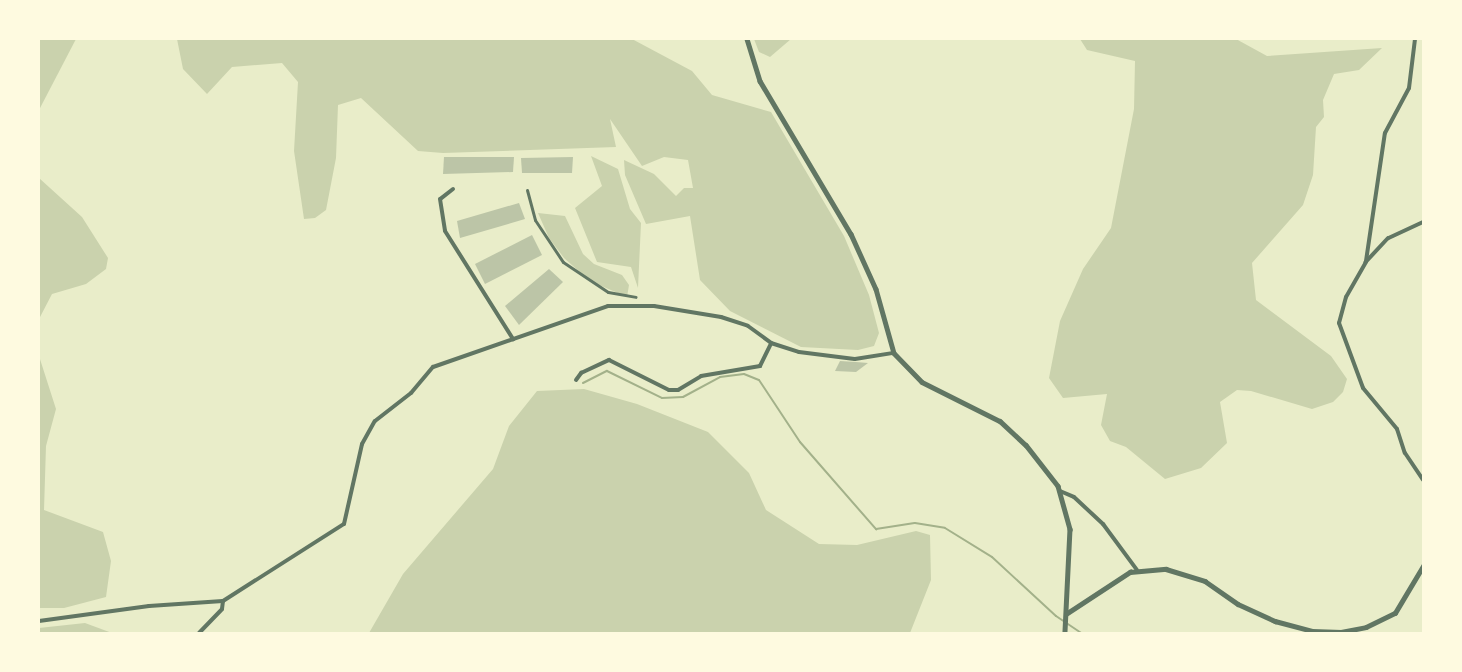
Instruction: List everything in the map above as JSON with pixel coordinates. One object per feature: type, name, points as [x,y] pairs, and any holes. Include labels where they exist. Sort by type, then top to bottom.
[{"type":"street","points":[[747,39],[760,81],[859,253],[876,289],[894,353],[922,382],[1000,421],[1026,446],[1060,491],[1070,529],[1065,632]]},
{"type":"street","points":[[1366,262],[1385,132],[1409,88],[1415,39]]},
{"type":"street","points":[[453,189],[440,199],[445,231],[513,339]]},
{"type":"street","points":[[527,190],[535,220],[563,262],[608,292],[636,297]]},
{"type":"street","points":[[1423,222],[1388,238],[1366,262],[1341,309],[1341,330],[1363,388],[1397,429],[1405,453],[1423,480]]},
{"type":"street","points":[[39,621],[148,606],[223,601],[344,524],[362,444],[375,421],[411,393],[433,367],[608,306],[654,306],[721,317],[748,326],[771,343],[799,352],[855,359],[894,353]]},
{"type":"street","points":[[576,380],[581,373],[609,360],[669,390],[678,390],[701,376],[760,366],[771,343]]},
{"type":"street","points":[[1060,491],[1074,497],[1103,524],[1137,570]]},
{"type":"street","points":[[1066,616],[1137,570],[1166,569],[1188,574],[1275,621],[1312,631],[1341,632],[1366,627],[1395,613],[1423,566]]},
{"type":"street","points":[[199,633],[222,609],[223,601]]},
{"type":"green space","points":[[39,39],[76,39],[39,110]]},
{"type":"green space","points":[[177,39],[632,39],[692,71],[712,95],[771,112],[844,236],[869,295],[879,333],[874,346],[858,350],[801,347],[730,311],[700,280],[690,216],[646,224],[625,175],[624,160],[654,174],[676,196],[684,188],[693,188],[688,160],[664,157],[642,166],[610,119],[616,147],[443,153],[418,151],[361,98],[338,105],[336,158],[326,210],[315,218],[304,219],[294,151],[298,82],[282,63],[232,67],[207,94],[183,69]]},
{"type":"green space","points":[[754,39],[791,39],[770,57],[759,52]]},
{"type":"green space","points":[[1080,39],[1236,39],[1267,56],[1382,48],[1359,70],[1334,74],[1323,100],[1324,117],[1316,127],[1313,175],[1303,205],[1252,263],[1256,300],[1331,356],[1347,379],[1343,392],[1333,402],[1312,409],[1251,391],[1237,390],[1220,402],[1227,443],[1201,468],[1165,479],[1126,447],[1110,441],[1101,425],[1107,394],[1063,398],[1049,378],[1060,321],[1083,269],[1111,228],[1134,109],[1135,61],[1087,50]]},
{"type":"green space","points":[[591,156],[618,169],[630,209],[641,223],[638,288],[631,267],[597,262],[575,208],[602,186]]},
{"type":"green space","points":[[39,178],[82,217],[108,258],[106,269],[86,284],[52,294],[39,319]]},
{"type":"green space","points":[[538,213],[565,216],[583,254],[594,264],[622,275],[629,285],[627,297],[590,281],[564,258],[549,238]]},
{"type":"green space","points":[[39,356],[56,409],[46,446],[44,510],[103,532],[111,561],[106,597],[64,608],[39,608]]},
{"type":"green space","points":[[584,389],[637,404],[708,432],[749,473],[766,510],[819,544],[857,545],[916,531],[930,535],[931,580],[910,633],[369,633],[403,574],[493,469],[509,426],[537,391]]},
{"type":"green space","points":[[85,623],[112,633],[39,633],[39,628]]},
{"type":"building","points":[[444,157],[514,157],[513,172],[443,174]]},
{"type":"building","points":[[573,157],[572,173],[522,173],[521,158]]},
{"type":"building","points":[[519,203],[525,219],[460,238],[457,221]]},
{"type":"building","points":[[532,235],[542,255],[485,284],[475,264]]},
{"type":"building","points":[[549,269],[563,282],[519,325],[505,306]]},
{"type":"building","points":[[840,361],[868,363],[856,372],[835,371]]},
{"type":"waterway","points":[[583,383],[607,371],[662,398],[683,397],[720,377],[744,374],[759,380],[800,442],[876,529],[915,523],[945,528],[992,557],[1056,616],[1081,633]]}]
